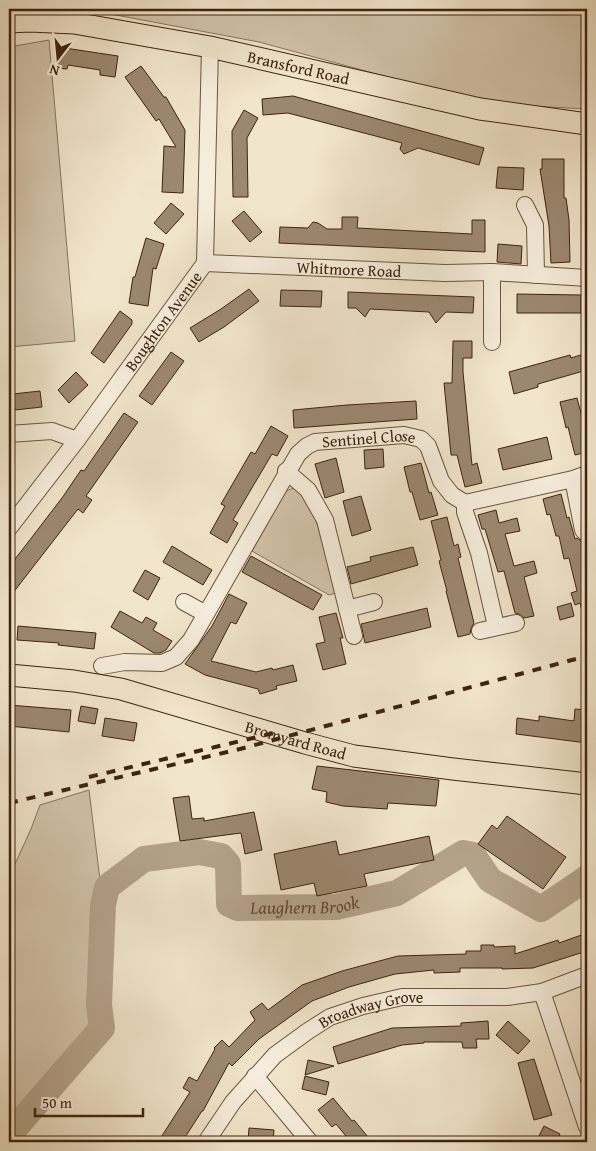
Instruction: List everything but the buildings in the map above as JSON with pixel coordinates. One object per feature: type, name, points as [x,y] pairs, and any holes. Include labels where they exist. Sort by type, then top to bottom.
[{"type":"main road","name":"Bransford Road","points":[[9,22],[74,23],[210,47],[480,109],[587,124]]},
{"type":"main road","name":"Bromyard Road","points":[[9,675],[97,674],[120,689],[305,744],[354,756],[587,784]]},
{"type":"street","name":"Boughton Avenue","points":[[9,528],[77,440],[205,263],[210,47]]},
{"type":"street","points":[[525,205],[535,225],[536,275]]},
{"type":"street","name":"Whitmore Road","points":[[205,263],[445,273],[492,272],[587,278]]},
{"type":"street","points":[[492,272],[492,342]]},
{"type":"street","points":[[9,434],[52,432],[77,440]]},
{"type":"street","name":"Sentinel Close","points":[[97,674],[125,662],[162,664],[176,657],[191,640],[255,530],[286,471],[298,454],[315,442],[404,434],[421,439],[428,446],[441,481],[452,494],[465,503]]},
{"type":"street","points":[[286,471],[308,490],[325,520],[354,636]]},
{"type":"street","points":[[516,623],[488,628],[480,553],[465,512],[465,503],[580,477],[583,530],[587,534]]},
{"type":"street","points":[[184,602],[206,614]]},
{"type":"street","points":[[347,609],[374,602]]},
{"type":"street","name":"Broadway Grove","points":[[206,1142],[233,1102],[275,1055],[330,1016],[402,997],[507,997],[542,992],[587,975]]},
{"type":"street","points":[[542,992],[587,1127]]},
{"type":"street","points":[[255,1076],[310,1142]]},
{"type":"shaded area","points":[[84,9],[587,9],[587,109],[513,105],[428,88],[259,42]]},
{"type":"shaded area","points":[[49,40],[75,341],[9,347],[9,47]]},
{"type":"shaded area","points":[[582,165],[587,165],[587,237]]},
{"type":"shaded area","points":[[294,488],[303,496],[316,521],[336,593],[329,595],[252,551],[286,491]]},
{"type":"shaded area","points":[[89,790],[103,905],[99,1005],[102,1028],[9,1135],[9,877],[40,805]]},
{"type":"waterway","name":"Laughern Brook","points":[[9,1135],[102,1028],[99,1005],[103,905],[107,887],[144,859],[199,852],[221,856],[228,864],[229,904],[238,908],[336,907],[397,893],[463,853],[473,855],[490,880],[541,909],[587,878]]},
{"type":"railway","points":[[9,803],[240,749],[587,656]]},
{"type":"railway","points":[[89,777],[274,733]]}]
